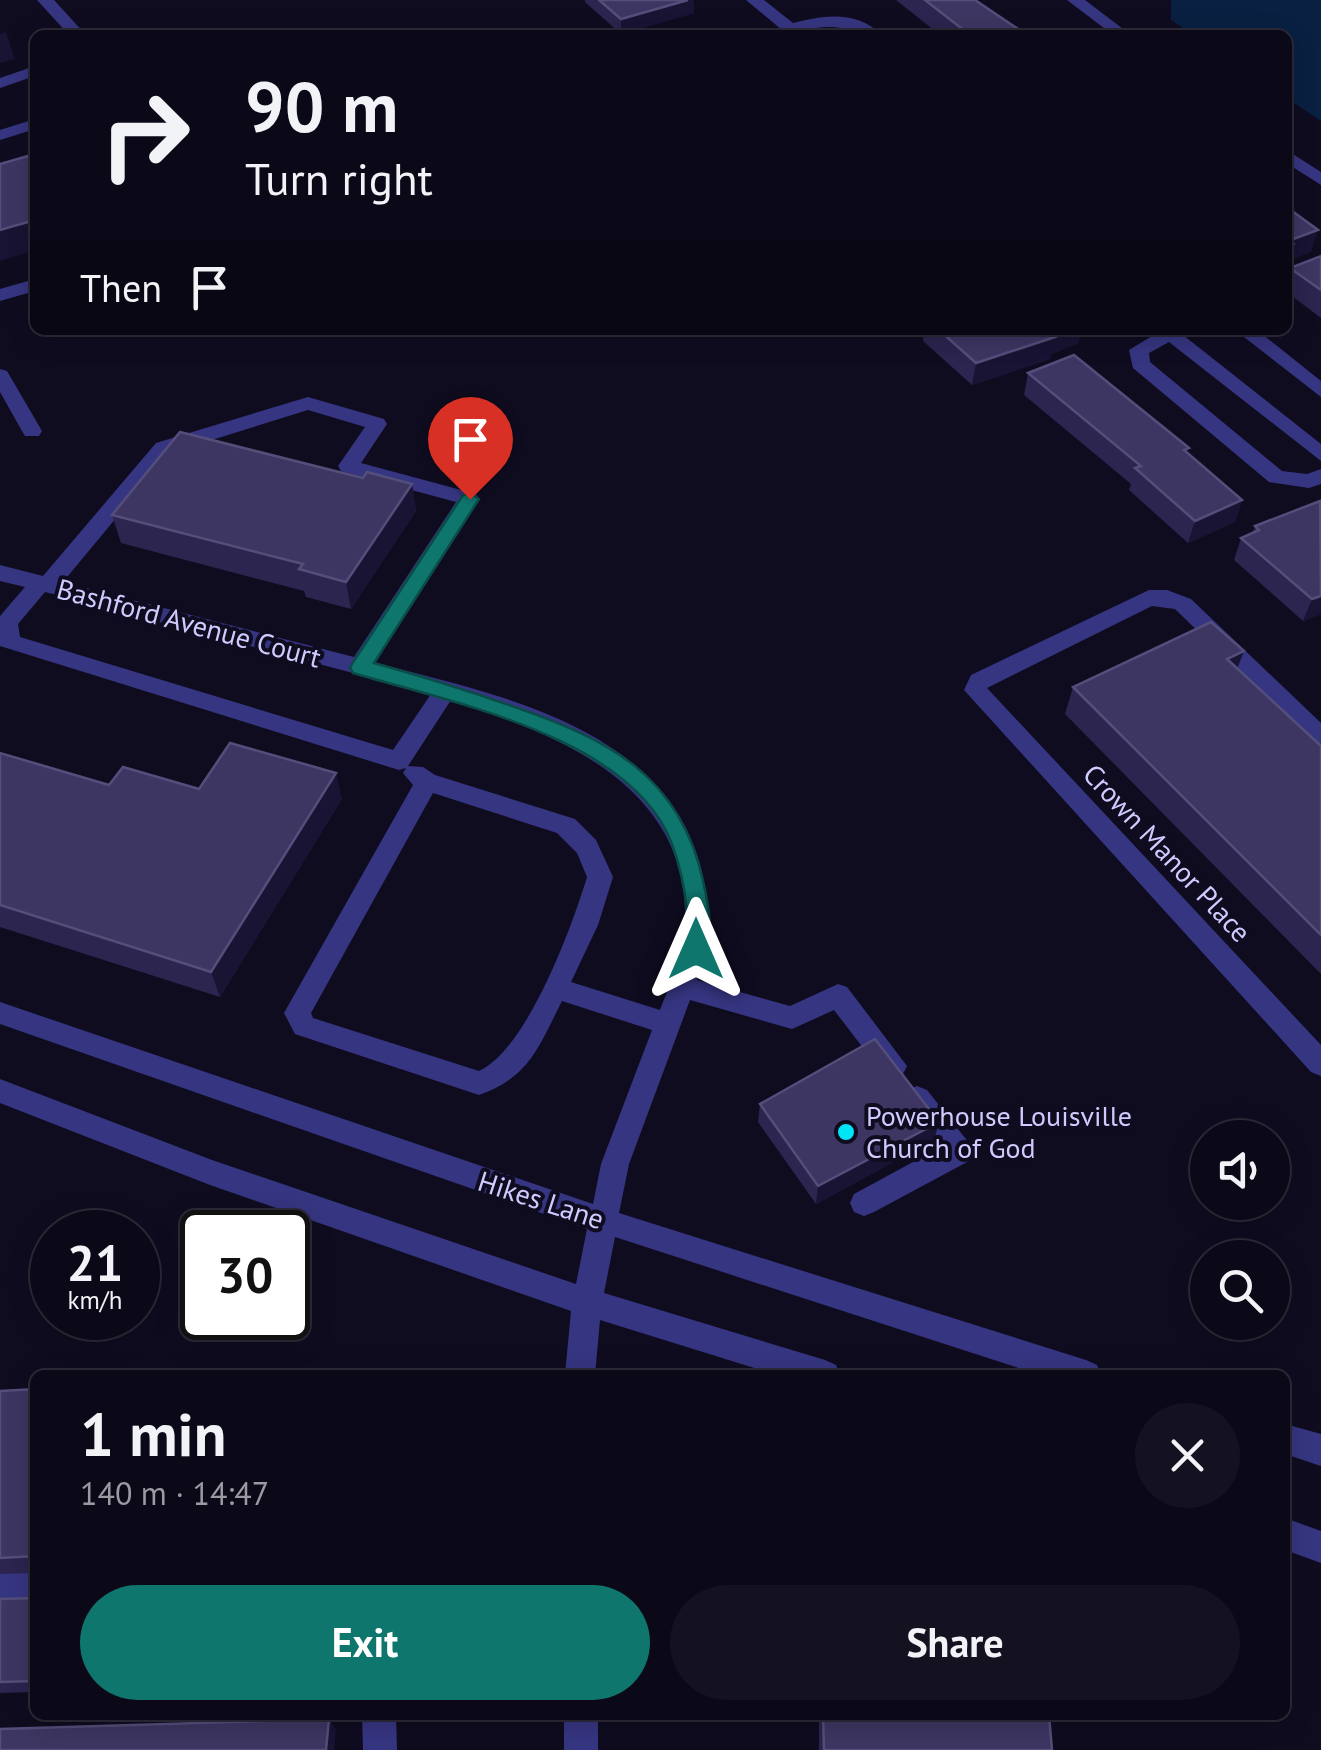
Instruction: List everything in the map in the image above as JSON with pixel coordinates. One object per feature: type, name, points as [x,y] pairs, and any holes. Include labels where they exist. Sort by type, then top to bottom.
[{"type":"street","points":[[45,0],[73,30]]},
{"type":"street","points":[[754,0],[792,30]]},
{"type":"street","points":[[1075,0],[1116,30]]},
{"type":"street","points":[[799,30],[824,20],[843,20],[867,30]]},
{"type":"street","points":[[0,83],[30,72]]},
{"type":"street","points":[[0,135],[30,126]]},
{"type":"street","points":[[1292,159],[1321,180]]},
{"type":"street","points":[[0,295],[30,286]]},
{"type":"street","points":[[1164,335],[1138,350],[1140,364],[1276,477],[1309,481],[1321,476]]},
{"type":"street","points":[[1176,335],[1321,454]]},
{"type":"street","points":[[1251,335],[1321,391]]},
{"type":"street","points":[[0,375],[32,431]]},
{"type":"street","points":[[360,667],[470,499],[348,466],[378,424],[308,403],[163,448],[7,623],[9,642],[399,761],[428,782],[566,826],[587,847],[600,877],[585,924],[556,988],[511,1068],[494,1080],[480,1083],[304,1026],[296,1013],[428,782]]},
{"type":"street","name":"Bashford Avenue Court","points":[[0,573],[444,690],[541,724],[601,751],[655,798],[684,844],[698,912],[696,949],[614,1164],[587,1302],[580,1370]]},
{"type":"street","name":"Crown Manor Place","points":[[1321,738],[1183,604],[1166,598],[1149,598],[979,681],[975,690],[1321,1064]]},
{"type":"street","points":[[399,761],[444,690]]},
{"type":"street","points":[[682,986],[792,1018],[838,995],[959,1152],[864,1203]]},
{"type":"street","points":[[556,988],[670,1024]]},
{"type":"street","name":"Hikes Lane","points":[[0,1013],[604,1221],[1070,1370]]},
{"type":"street","points":[[0,1091],[210,1172],[587,1302],[809,1370]]},
{"type":"street","points":[[1290,1441],[1321,1450]]},
{"type":"street","points":[[1290,1536],[1321,1547]]},
{"type":"street","points":[[0,1586],[30,1585]]},
{"type":"street","points":[[379,1720],[380,1750]]},
{"type":"street","points":[[581,1720],[581,1750]]},
{"type":"water","points":[[1171,0],[1321,0],[1321,121],[1292,102],[1292,30],[1186,30],[1171,20]]},
{"type":"building","points":[[599,0],[688,0],[621,19]]},
{"type":"building","points":[[925,0],[975,0],[1020,30],[964,30]]},
{"type":"building","points":[[30,155],[30,221],[0,230],[0,164]]},
{"type":"building","points":[[1292,211],[1318,230],[1292,240]]},
{"type":"building","points":[[1321,256],[1321,290],[1292,269]]},
{"type":"building","points":[[945,335],[1055,337],[976,363]]},
{"type":"building","points":[[1074,355],[1189,448],[1184,450],[1242,500],[1195,521],[1135,468],[1141,466],[1028,373]]},
{"type":"building","points":[[180,432],[363,478],[367,472],[412,484],[346,582],[299,569],[303,564],[112,515]]},
{"type":"building","points":[[1320,501],[1321,596],[1312,599],[1241,538],[1259,530],[1255,526]]},
{"type":"building","points":[[1211,622],[1244,651],[1227,659],[1321,746],[1321,935],[1073,687]]},
{"type":"building","points":[[230,743],[336,773],[211,972],[0,905],[0,753],[109,785],[123,767],[199,789]]},
{"type":"building","name":"Powerhouse Louisville Church of God","points":[[875,1039],[939,1122],[818,1186],[760,1104]]},
{"type":"building","points":[[30,1389],[30,1556],[0,1558],[0,1391]]},
{"type":"building","points":[[30,1598],[30,1681],[0,1682],[0,1599]]},
{"type":"building","points":[[329,1720],[326,1750],[0,1750],[0,1729]]},
{"type":"building","points":[[823,1720],[1049,1720],[1052,1750],[824,1750]]},
{"type":"place","name":"Powerhouse Louisville Church of God","points":[[846,1132]]},
{"type":"route","points":[[470,499],[360,667],[433,686],[541,724],[601,751],[630,772],[668,814],[684,844],[698,912],[696,949]]}]
